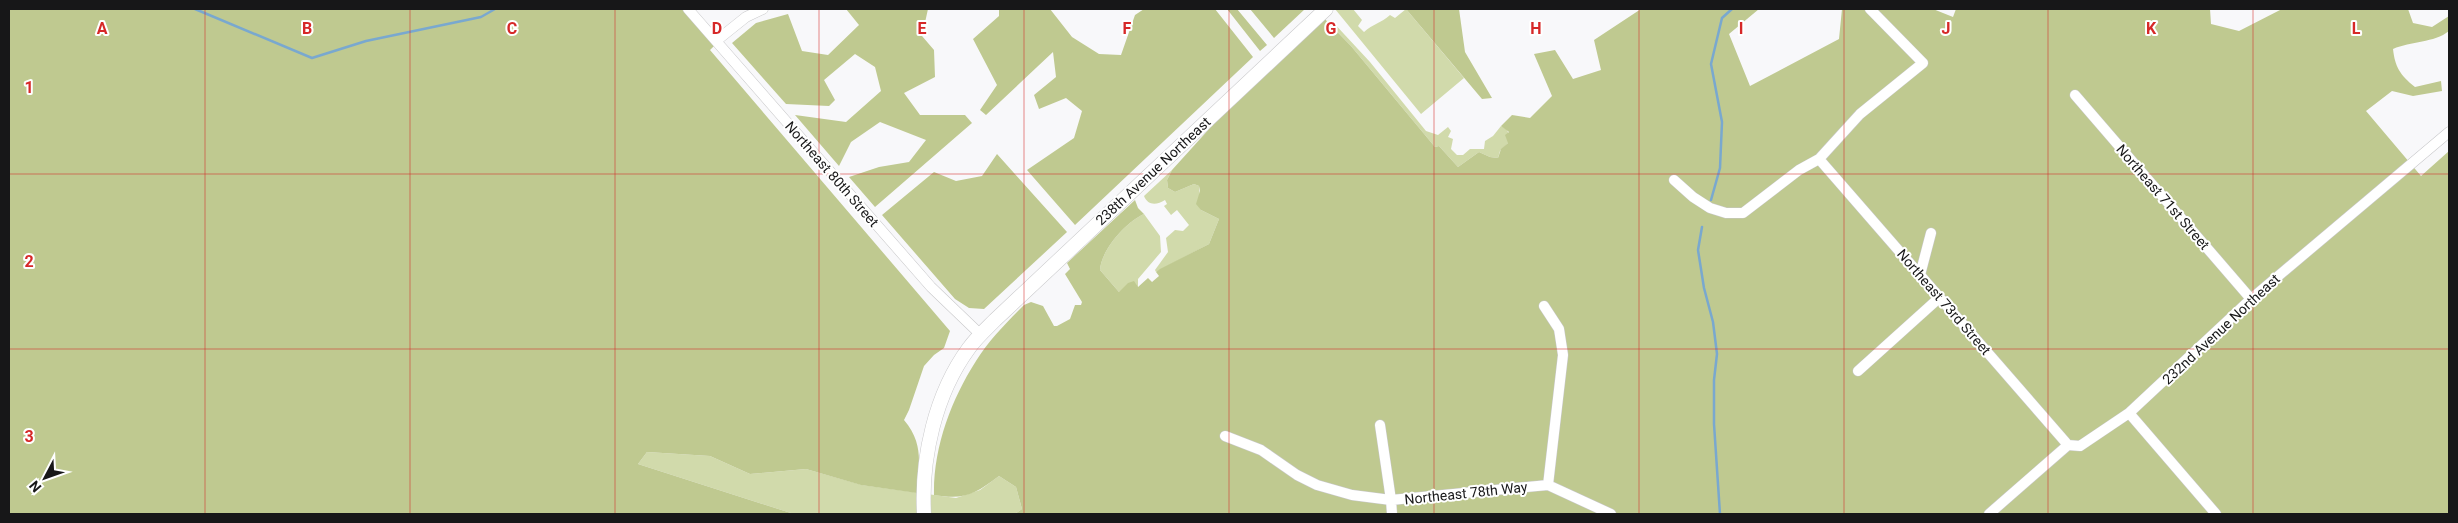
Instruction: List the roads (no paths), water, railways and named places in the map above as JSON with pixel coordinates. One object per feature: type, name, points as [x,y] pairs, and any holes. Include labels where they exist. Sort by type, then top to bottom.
[{"type":"street","name":"Northeast 80th Street","points":[[688,9],[931,287],[981,335]]},
{"type":"street","points":[[716,41],[746,18],[763,9]]},
{"type":"street","name":"238th Avenue Northeast","points":[[924,514],[927,456],[937,415],[951,378],[963,357],[981,335],[1326,9]]},
{"type":"street","points":[[1674,180],[1698,202],[1710,208],[1735,214],[1750,209],[1799,170],[1819,159],[1860,114],[1920,65],[1870,9]]},
{"type":"street","name":"Northeast 71st Street","points":[[2075,95],[2251,299]]},
{"type":"street","name":"232nd Avenue Northeast","points":[[1989,514],[2068,445],[2080,446],[2129,412],[2251,299],[2449,132]]},
{"type":"street","name":"Northeast 73rd Street","points":[[1819,159],[2068,445]]},
{"type":"street","points":[[1920,275],[1931,233]]},
{"type":"street","points":[[1858,371],[1939,298]]},
{"type":"street","points":[[1544,306],[1559,329],[1563,355],[1548,485],[1611,514]]},
{"type":"street","points":[[2129,412],[2216,514]]},
{"type":"street","name":"Northeast 78th Way","points":[[1380,425],[1390,500],[1548,485]]},
{"type":"street","points":[[1225,436],[1261,450],[1297,476],[1317,485],[1352,495],[1390,500],[1392,514]]},
{"type":"waterway","points":[[195,9],[312,58],[366,41],[481,17],[495,9]]},
{"type":"waterway","points":[[1711,200],[1720,168],[1722,122],[1711,64],[1722,18],[1732,9]]},
{"type":"waterway","points":[[1702,227],[1698,250],[1704,288],[1713,322],[1717,354],[1714,380],[1714,424],[1720,514]]}]
